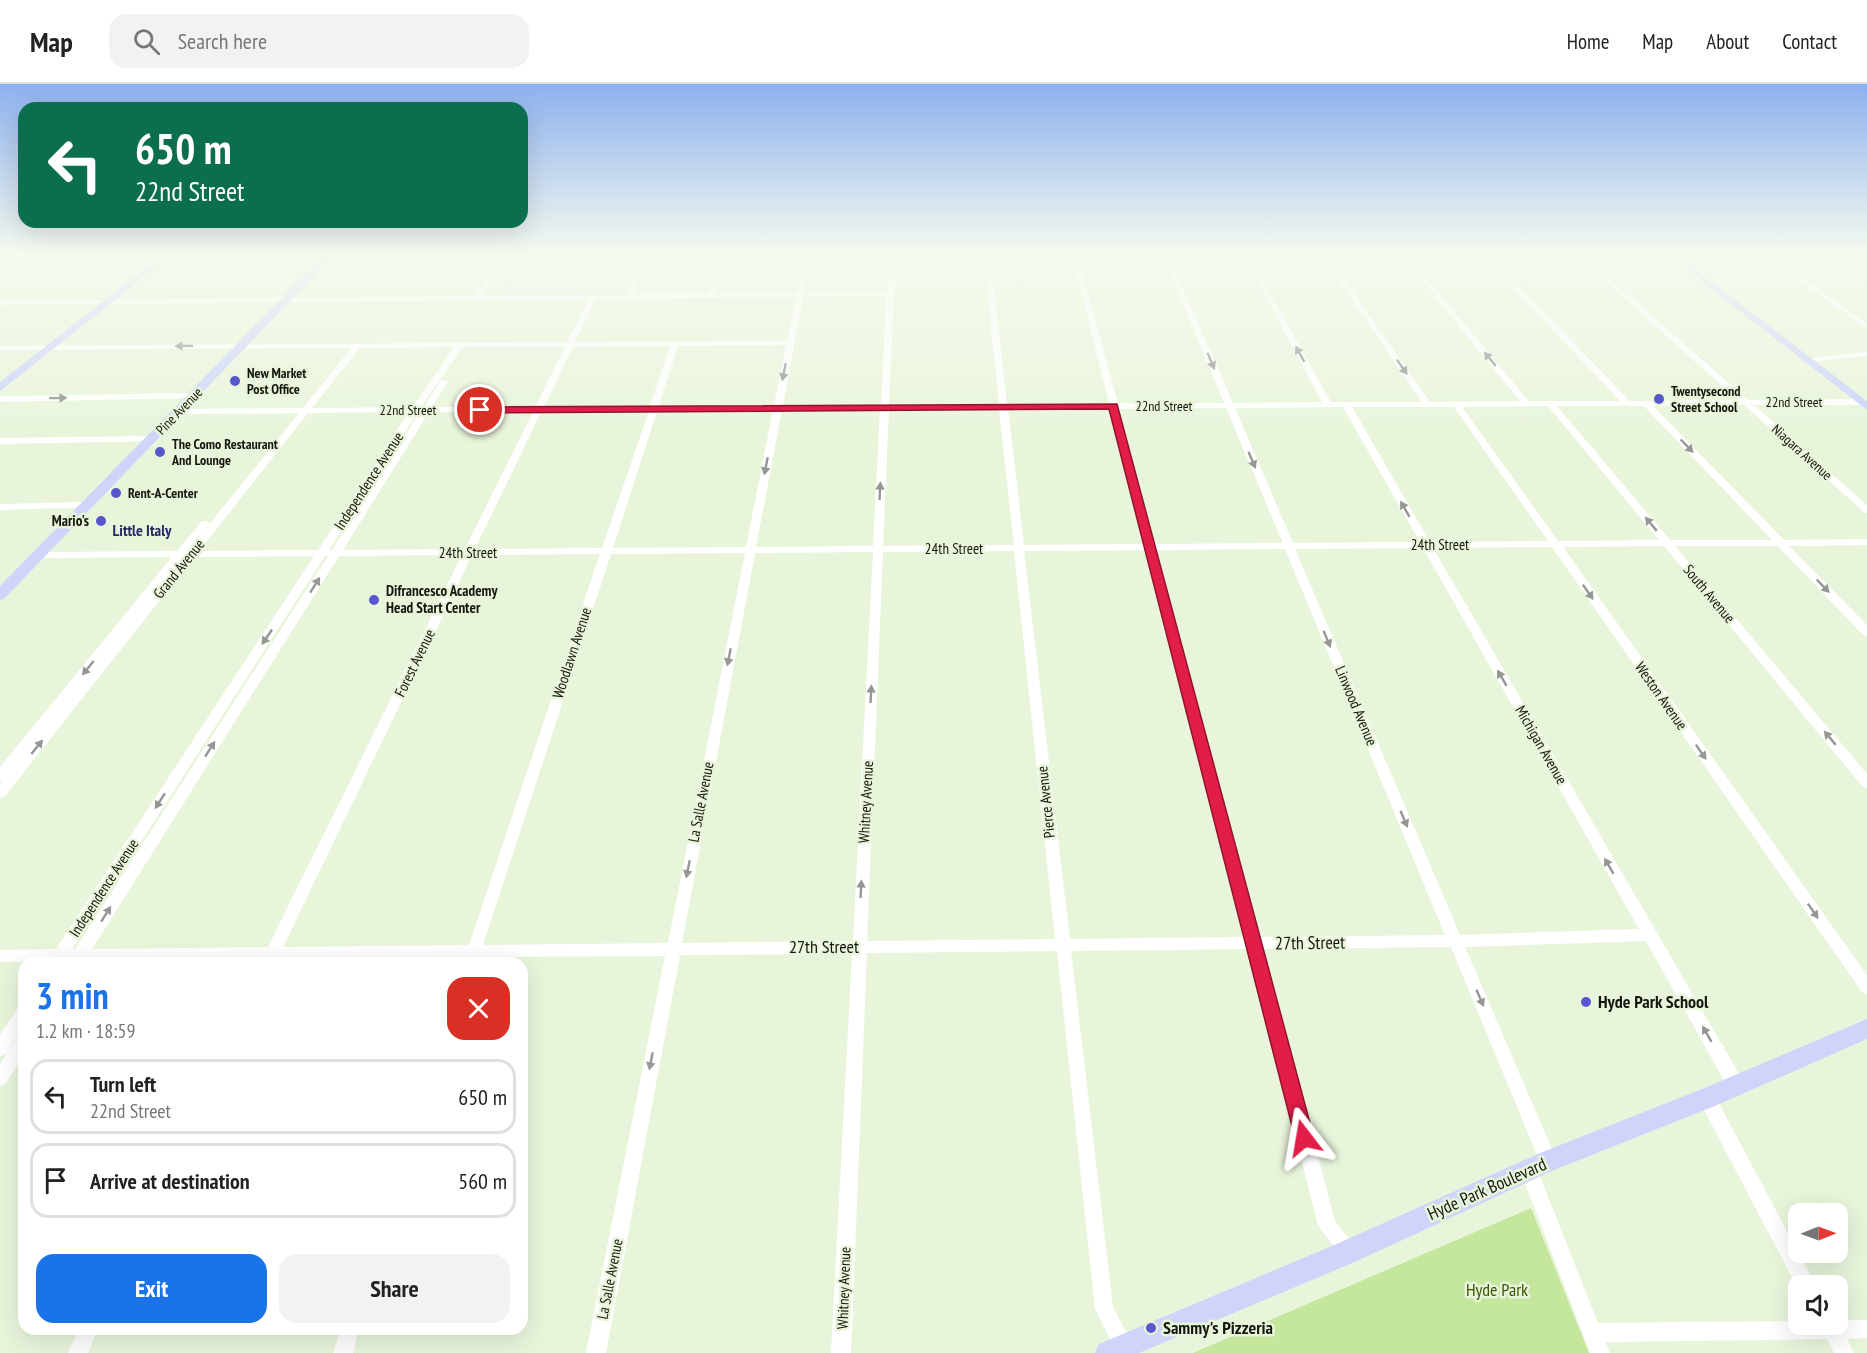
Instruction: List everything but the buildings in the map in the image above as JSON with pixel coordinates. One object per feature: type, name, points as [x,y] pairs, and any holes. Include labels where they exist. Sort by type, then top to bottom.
[{"type":"main road","points":[[0,388],[96,311]]},
{"type":"main road","name":"Pine Avenue","points":[[0,595],[6,584],[40,555],[276,311]]},
{"type":"main road","points":[[1745,311],[1864,405]]},
{"type":"main road","name":"Hyde Park Boulevard","points":[[1116,1350],[1348,1252],[1538,1165],[1865,1033]]},
{"type":"street","name":"Forest Avenue","points":[[270,957],[586,311]]},
{"type":"street","name":"La Salle Avenue","points":[[596,1353],[796,311]]},
{"type":"street","name":"Whitney Avenue","points":[[841,1353],[889,311]]},
{"type":"street","name":"Pierce Avenue","points":[[993,311],[1017,549],[1104,1309],[1116,1350]]},
{"type":"street","points":[[1089,311],[1327,1225],[1348,1252]]},
{"type":"street","name":"Linwood Avenue","points":[[1190,311],[1455,941],[1538,1165],[1600,1353]]},
{"type":"street","points":[[1277,311],[1328,405]]},
{"type":"street","points":[[1363,311],[1428,405]]},
{"type":"street","points":[[1450,311],[1527,404]]},
{"type":"street","points":[[1539,311],[1628,404]]},
{"type":"street","name":"Niagara Avenue","points":[[1643,311],[1867,510]]},
{"type":"street","points":[[1846,311],[1867,326]]},
{"type":"street","points":[[0,348],[790,343]]},
{"type":"street","name":"Woodlawn Avenue","points":[[472,957],[675,344]]},
{"type":"street","name":"Grand Avenue","points":[[0,793],[185,555],[354,345]]},
{"type":"street","name":"Independence Avenue","points":[[78,957],[328,554],[420,410],[465,349],[465,345]]},
{"type":"street","points":[[1807,360],[1867,354]]},
{"type":"street","points":[[0,399],[193,396]]},
{"type":"street","name":"22nd Street","points":[[179,411],[1746,403],[1864,405]]},
{"type":"street","name":"South Avenue","points":[[1551,404],[1867,783]]},
{"type":"street","points":[[1647,404],[1867,632]]},
{"type":"street","name":"Michigan Avenue","points":[[1346,405],[1736,1085]]},
{"type":"street","name":"Weston Avenue","points":[[1457,405],[1867,987]]},
{"type":"street","points":[[0,441],[151,439]]},
{"type":"street","points":[[0,507],[87,505]]},
{"type":"street","name":"24th Street","points":[[40,555],[1867,542]]},
{"type":"street","name":"Independence Avenue","points":[[59,957],[328,554]]},
{"type":"street","points":[[0,776],[185,555]]},
{"type":"street","name":"27th Street","points":[[472,957],[672,948],[1455,941],[1649,934]]},
{"type":"street","name":"27th Street","points":[[0,956],[19,957]]},
{"type":"street","points":[[0,1048],[18,1020]]},
{"type":"street","points":[[0,1078],[18,1050]]},
{"type":"street","points":[[1707,1098],[1801,1275]]},
{"type":"street","points":[[1592,1333],[1788,1328]]},
{"type":"street","points":[[1848,1328],[1867,1329]]},
{"type":"street","points":[[78,1353],[86,1335]]},
{"type":"street","points":[[343,1353],[349,1335]]},
{"type":"street","points":[[1834,1335],[1844,1353]]},
{"type":"green space","name":"Hyde Park","points":[[1531,1208],[1589,1353],[1193,1353]]},
{"type":"place","name":"New Market Post Office","points":[[235,381]]},
{"type":"place","name":"Twentysecond Street School","points":[[1659,399]]},
{"type":"place","name":"The Como Restaurant And Lounge","points":[[160,452]]},
{"type":"place","name":"Rent-A-Center","points":[[116,493]]},
{"type":"place","name":"Mario's","points":[[101,521]]},
{"type":"place","name":"Difrancesco Academy Head Start Center","points":[[374,600]]},
{"type":"place","name":"Hyde Park School","points":[[1586,1002]]},
{"type":"place","name":"Sammy's Pizzeria","points":[[1151,1328]]},
{"type":"district","name":"Little Italy","points":[[142,530]]},
{"type":"route","points":[[480,410],[1113,406],[1304,1138]]}]
